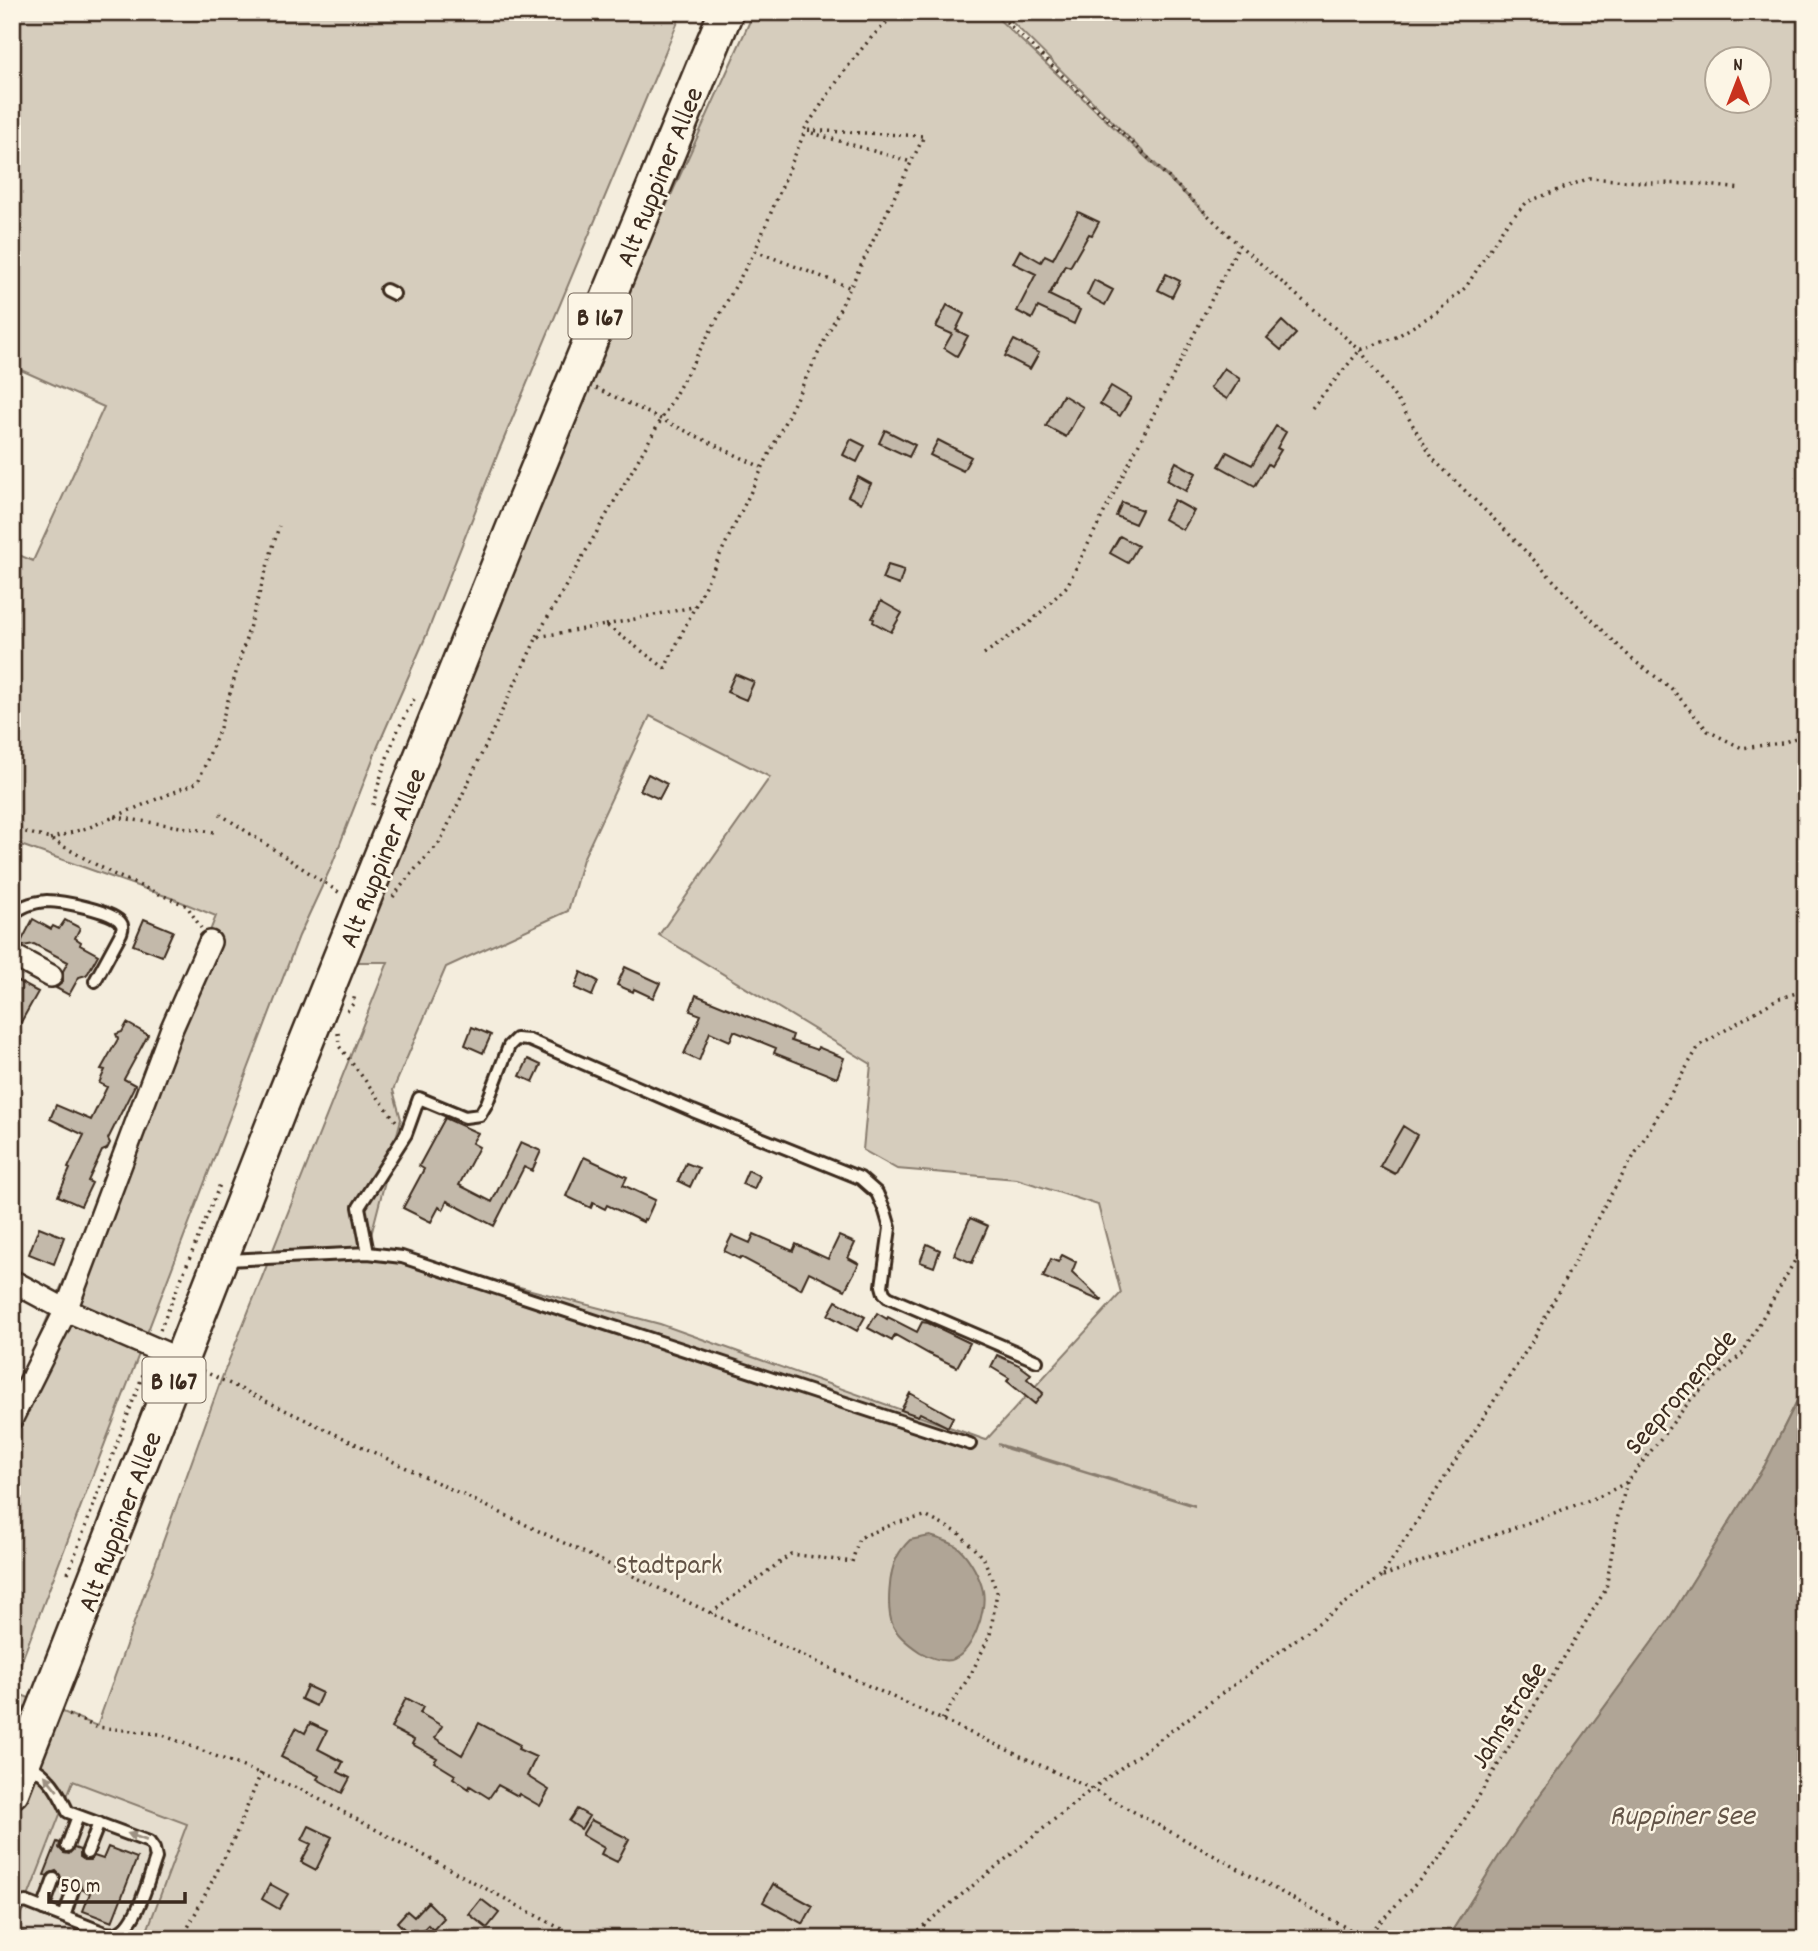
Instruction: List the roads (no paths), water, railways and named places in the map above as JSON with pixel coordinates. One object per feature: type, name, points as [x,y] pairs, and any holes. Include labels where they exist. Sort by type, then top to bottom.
[{"type":"main road","name":"Alt Ruppiner Allee","points":[[18,1777],[280,1107],[575,377],[726,12]]},
{"type":"street","points":[[12,1418],[66,1310],[172,1028],[210,942]]},
{"type":"street","points":[[12,955],[51,976]]},
{"type":"street","points":[[12,1281],[66,1310],[181,1360]]},
{"type":"lane","points":[[12,916],[24,906],[47,901],[86,908],[113,916],[121,922],[121,933],[95,981]]},
{"type":"lane","points":[[368,1253],[359,1207],[405,1134],[419,1098],[465,1117],[480,1115],[488,1103],[509,1046],[516,1038],[529,1040],[692,1111],[860,1178],[877,1193],[890,1228],[882,1286],[884,1293],[1037,1361]]},
{"type":"lane","points":[[220,1260],[368,1253],[402,1256],[970,1444]]},
{"type":"lane","points":[[12,1905],[26,1902],[105,1933],[116,1934],[133,1920],[156,1858],[149,1842],[68,1812],[55,1786],[41,1771],[18,1777]]},
{"type":"lane","points":[[67,1846],[78,1816]]},
{"type":"lane","points":[[87,1853],[99,1823]]},
{"type":"lane","points":[[43,1909],[54,1879]]},
{"type":"lane","points":[[64,1917],[74,1887]]},
{"type":"water","name":"Ruppiner See","points":[[1806,1383],[1806,1939],[1447,1939],[1540,1795],[1669,1619],[1765,1465]]},
{"type":"water","points":[[930,1536],[960,1549],[974,1568],[983,1591],[983,1610],[976,1631],[965,1650],[951,1660],[935,1659],[920,1652],[898,1633],[891,1619],[889,1591],[897,1557],[910,1540]]},
{"type":"park label","name":"Stadtpark","points":[[669,1563]]}]
